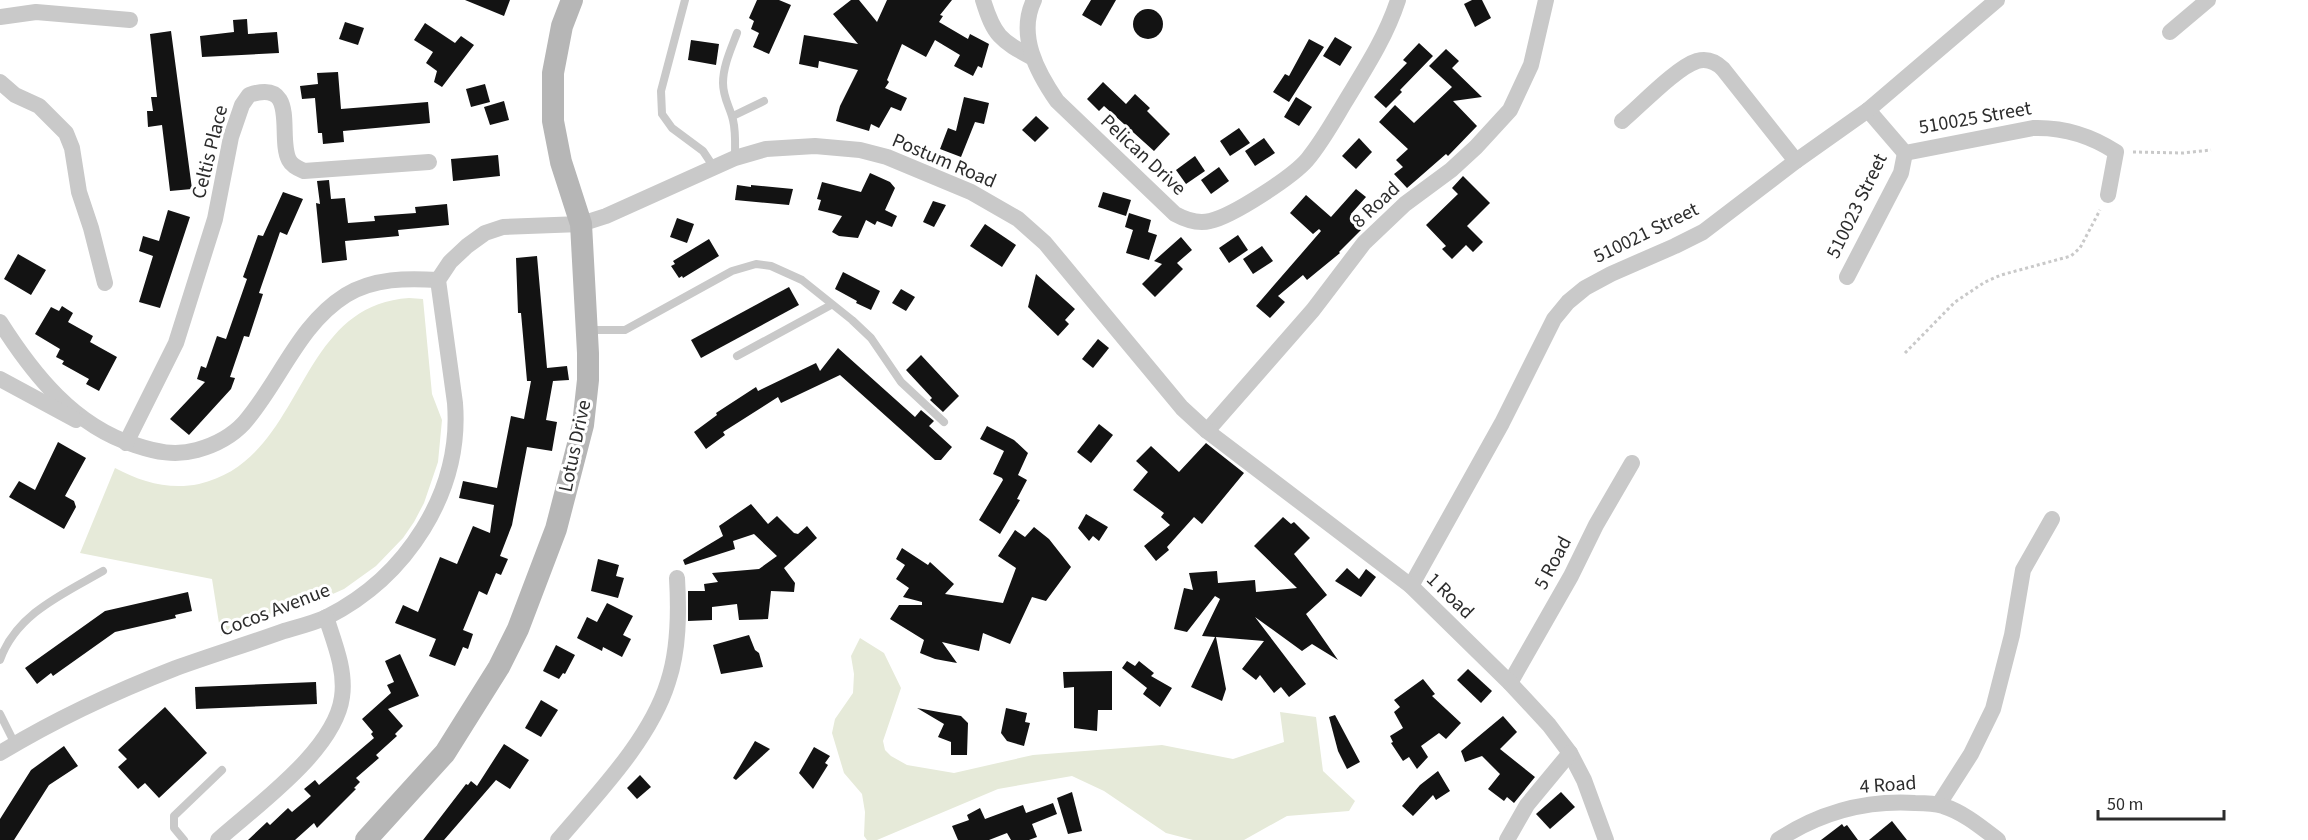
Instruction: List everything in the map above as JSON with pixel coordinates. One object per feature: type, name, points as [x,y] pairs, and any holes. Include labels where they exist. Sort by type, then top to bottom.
[{"type":"street","name":"Lotus Drive","points":[[366,840],[446,753],[484,692],[518,629],[556,529],[583,425],[588,380],[581,224],[561,162],[553,121],[553,73],[562,26],[572,0]]},
{"type":"street","points":[[983,0],[987,18],[996,33],[1010,46],[1033,58]]},
{"type":"street","name":"Pelican Drive","points":[[1034,0],[1028,19],[1028,42],[1033,58],[1056,101],[1175,214],[1199,223],[1227,214],[1255,198],[1305,162],[1323,139],[1371,59],[1389,25],[1398,0]]},
{"type":"street","name":"8 Road","points":[[1207,431],[1313,310],[1364,243],[1405,204],[1459,162],[1510,110],[1531,65],[1546,0]]},
{"type":"street","name":"510021 Street","points":[[1411,586],[1502,423],[1554,319],[1568,302],[1585,288],[1611,273],[1703,232],[1868,110],[1997,0]]},
{"type":"street","points":[[2170,32],[2208,0]]},
{"type":"street","points":[[0,17],[36,12],[130,20]]},
{"type":"street","points":[[1622,121],[1684,67],[1707,60],[1715,62],[1724,69],[1796,161]]},
{"type":"street","points":[[0,82],[15,95],[39,106],[66,133],[72,148],[79,192],[105,283]]},
{"type":"street","name":"Celtis Place","points":[[126,442],[176,343],[215,219],[231,137],[242,105],[249,94],[262,92],[272,94],[281,101],[285,112],[286,150],[289,160],[295,167],[304,171],[429,162]]},
{"type":"street","name":"510025 Street","points":[[1868,110],[1905,153],[2033,128],[2052,127],[2073,131],[2098,141],[2116,152]]},
{"type":"street","name":"Postum Road","points":[[581,224],[606,216],[713,166],[766,149],[814,146],[860,150],[887,157],[971,192],[1018,219],[1045,243],[1182,408],[1207,431]]},
{"type":"street","points":[[2108,195],[2116,152]]},
{"type":"street","name":"510023 Street","points":[[1847,277],[1901,173],[1905,153]]},
{"type":"street","points":[[0,380],[95,429],[154,452],[173,454],[210,446],[226,438],[243,424],[260,403],[299,341],[325,310],[347,294],[372,284],[403,278],[438,280],[450,262],[467,246],[485,233],[503,227],[581,224]]},
{"type":"street","name":"Cocos Avenue","points":[[0,753],[45,726],[102,698],[177,668],[326,617],[373,587],[400,562],[419,538],[438,501],[453,452],[456,423],[438,280]]},
{"type":"street","points":[[0,322],[37,374],[66,404],[95,429]]},
{"type":"street","name":"1 Road","points":[[1207,431],[1411,586],[1510,683],[1549,725],[1570,753],[1584,780],[1606,840]]},
{"type":"street","name":"5 Road","points":[[1510,683],[1632,463]]},
{"type":"street","points":[[1939,804],[1971,754],[1993,709],[2012,635],[2023,570],[2052,519]]},
{"type":"street","points":[[558,840],[611,777],[654,716],[668,683],[673,663],[678,605],[677,578]]},
{"type":"street","points":[[218,840],[307,761],[326,739],[339,714],[342,678],[337,649],[326,617]]},
{"type":"street","points":[[1507,840],[1527,805],[1570,753]]},
{"type":"street","name":"4 Road","points":[[1778,840],[1809,822],[1855,807],[1899,802],[1939,804],[1973,822],[1998,840]]},
{"type":"lane","points":[[685,0],[661,91],[662,114],[672,128],[703,151],[713,166]]},
{"type":"lane","points":[[735,158],[733,116],[725,99],[723,82],[737,33]]},
{"type":"lane","points":[[733,116],[764,101]]},
{"type":"lane","points":[[587,330],[621,331],[630,328],[732,271],[756,264],[771,266],[802,280],[871,338],[901,382],[944,422]]},
{"type":"lane","points":[[737,356],[831,305]]},
{"type":"lane","points":[[0,660],[15,631],[38,609],[103,571]]},
{"type":"lane","points":[[0,714],[15,744]]},
{"type":"lane","points":[[184,840],[174,828],[174,816],[222,770]]},
{"type":"path","points":[[2116,152],[2184,153],[2211,150]]},
{"type":"path","points":[[1905,353],[1955,302],[1985,282],[2001,275],[2071,256],[2080,248],[2108,195]]},
{"type":"green space","points":[[409,298],[423,299],[432,394],[442,420],[438,462],[424,503],[414,522],[403,538],[376,566],[344,589],[221,636],[212,579],[80,553],[115,468],[145,481],[177,486],[199,484],[234,469],[261,446],[320,354],[342,327],[371,307]]},
{"type":"green space","points":[[860,638],[884,653],[901,688],[883,741],[885,750],[891,756],[907,765],[954,773],[1033,755],[1162,745],[1233,759],[1284,742],[1280,712],[1316,717],[1323,771],[1355,801],[1349,811],[1287,816],[1244,840],[1193,840],[1166,833],[1104,791],[1072,776],[998,789],[877,840],[867,840],[864,836],[865,812],[862,794],[844,773],[832,733],[835,719],[853,693],[854,674],[851,656]]},
{"type":"building","points":[[465,0],[510,0],[504,16]]},
{"type":"building","points":[[757,0],[779,0],[791,5],[769,54],[753,47],[759,33],[751,29],[754,21],[749,18]]},
{"type":"building","points":[[851,0],[859,0],[877,22],[887,0],[952,0],[940,15],[943,16],[939,22],[968,39],[970,34],[989,44],[982,68],[978,66],[973,76],[954,66],[960,55],[935,40],[926,57],[902,44],[885,88],[907,98],[901,111],[891,107],[879,128],[871,124],[869,131],[836,121],[840,106],[858,70],[819,61],[818,68],[799,64],[804,35],[858,44],[833,14]]},
{"type":"building","points":[[1091,0],[1116,0],[1101,26],[1082,15]]},
{"type":"building","points":[[1472,0],[1482,0],[1491,18],[1475,27],[1464,4]]},
{"type":"building","points":[[1148,9],[1154,10],[1162,18],[1162,30],[1154,38],[1148,39],[1142,38],[1134,30],[1133,24],[1134,18],[1142,10]]},
{"type":"building","points":[[247,19],[248,34],[277,32],[279,53],[202,57],[200,36],[234,32],[233,20]]},
{"type":"building","points":[[345,22],[364,28],[358,45],[339,39]]},
{"type":"building","points":[[425,23],[455,43],[461,36],[474,45],[442,87],[434,82],[437,71],[426,63],[433,52],[414,40]]},
{"type":"building","points":[[171,31],[192,189],[170,191],[162,125],[148,127],[147,111],[153,111],[151,97],[157,97],[150,34]]},
{"type":"building","points":[[1335,37],[1352,47],[1340,66],[1323,56]]},
{"type":"building","points":[[1309,39],[1324,47],[1289,102],[1273,92],[1285,74],[1289,76]]},
{"type":"building","points":[[691,40],[719,44],[716,65],[688,60]]},
{"type":"building","points":[[1419,43],[1433,56],[1386,108],[1374,97],[1407,63],[1403,60]]},
{"type":"building","points":[[1446,49],[1459,61],[1452,68],[1482,97],[1453,101],[1477,126],[1448,156],[1446,154],[1407,188],[1394,174],[1403,167],[1396,160],[1408,149],[1379,122],[1395,105],[1414,123],[1452,87],[1429,66]]},
{"type":"building","points":[[338,72],[341,109],[428,102],[430,123],[343,131],[344,142],[323,144],[322,133],[318,133],[315,98],[302,99],[300,86],[318,84],[317,73]]},
{"type":"building","points":[[1103,82],[1126,104],[1135,94],[1150,108],[1147,111],[1170,134],[1154,151],[1104,106],[1099,111],[1087,99]]},
{"type":"building","points":[[485,84],[490,102],[471,107],[466,89]]},
{"type":"building","points":[[964,97],[989,103],[984,124],[975,122],[961,157],[940,149],[948,128],[956,131]]},
{"type":"building","points":[[1296,97],[1312,107],[1299,126],[1284,117]]},
{"type":"building","points":[[504,101],[509,120],[490,125],[484,107]]},
{"type":"building","points":[[1036,116],[1049,128],[1035,142],[1022,130]]},
{"type":"building","points":[[1239,128],[1250,143],[1230,156],[1220,141]]},
{"type":"building","points":[[1264,138],[1275,153],[1255,166],[1245,151]]},
{"type":"building","points":[[1359,138],[1372,152],[1356,169],[1342,156]]},
{"type":"building","points":[[498,155],[500,176],[453,181],[451,159]]},
{"type":"building","points":[[1195,156],[1205,171],[1186,184],[1176,170]]},
{"type":"building","points":[[1219,167],[1229,181],[1211,194],[1201,180]]},
{"type":"building","points":[[870,173],[890,182],[895,188],[885,210],[897,216],[892,227],[877,221],[875,225],[866,220],[858,238],[839,236],[832,232],[842,216],[818,210],[821,200],[817,199],[822,182],[861,192]]},
{"type":"building","points":[[1463,176],[1490,203],[1467,226],[1483,242],[1473,252],[1466,245],[1452,259],[1442,249],[1446,246],[1426,225],[1458,194],[1452,188]]},
{"type":"building","points":[[329,180],[331,199],[345,198],[348,223],[375,221],[374,216],[416,213],[415,207],[447,204],[449,225],[398,230],[399,236],[345,241],[347,260],[322,263],[316,203],[320,204],[317,181]]},
{"type":"building","points":[[737,185],[793,189],[789,205],[735,200]]},
{"type":"building","points":[[1356,189],[1366,197],[1351,214],[1355,219],[1353,221],[1361,230],[1340,253],[1307,280],[1303,275],[1278,296],[1285,302],[1270,318],[1256,306],[1321,231],[1319,229],[1313,234],[1290,213],[1306,195],[1331,217]]},
{"type":"building","points":[[283,192],[303,199],[287,235],[280,232],[259,293],[263,294],[249,337],[244,336],[230,377],[235,378],[231,389],[189,435],[170,419],[205,382],[197,379],[201,366],[206,368],[217,336],[226,339],[247,279],[243,277],[258,235],[263,236]]},
{"type":"building","points":[[1103,192],[1131,200],[1126,216],[1098,207]]},
{"type":"building","points":[[933,201],[946,205],[934,227],[923,222]]},
{"type":"building","points":[[168,210],[190,217],[160,308],[139,302],[153,256],[139,251],[143,236],[159,241]]},
{"type":"building","points":[[1129,213],[1151,220],[1148,232],[1157,235],[1149,260],[1126,253],[1133,230],[1125,227]]},
{"type":"building","points":[[677,218],[694,224],[687,243],[670,237]]},
{"type":"building","points":[[985,224],[1016,245],[1002,267],[970,246]]},
{"type":"building","points":[[1238,235],[1248,250],[1229,263],[1219,248]]},
{"type":"building","points":[[1181,237],[1192,250],[1177,263],[1183,269],[1155,297],[1142,284],[1162,264],[1154,261]]},
{"type":"building","points":[[709,239],[719,256],[683,278],[682,276],[679,278],[671,266],[675,264],[673,261]]},
{"type":"building","points":[[1262,246],[1273,261],[1253,274],[1243,259]]},
{"type":"building","points":[[18,254],[46,270],[31,295],[4,279]]},
{"type":"building","points":[[537,256],[547,368],[567,366],[569,380],[553,381],[546,420],[557,422],[552,451],[527,447],[512,525],[500,556],[508,559],[501,575],[496,573],[487,595],[479,591],[463,630],[473,634],[468,649],[463,647],[455,666],[429,656],[436,639],[395,623],[403,605],[418,612],[440,557],[457,564],[473,526],[490,533],[494,505],[459,498],[463,481],[497,488],[511,416],[524,419],[531,381],[527,381],[521,313],[518,313],[516,258]]},
{"type":"building","points":[[843,272],[880,291],[871,310],[835,289]]},
{"type":"building","points":[[1036,274],[1075,309],[1065,320],[1069,324],[1058,336],[1028,307]]},
{"type":"building","points":[[789,287],[799,305],[701,358],[691,340]]},
{"type":"building","points":[[901,289],[915,297],[906,311],[892,303]]},
{"type":"building","points":[[62,306],[73,313],[68,322],[93,336],[90,342],[117,357],[99,391],[86,384],[89,379],[62,364],[64,361],[56,357],[60,349],[35,334],[51,307],[59,311]]},
{"type":"building","points":[[1098,339],[1109,348],[1093,368],[1082,359]]},
{"type":"building","points":[[838,348],[915,417],[921,410],[934,421],[929,426],[952,447],[941,460],[935,460],[840,375],[781,403],[778,397],[723,432],[725,435],[706,449],[694,432],[717,415],[716,413],[756,387],[758,391],[816,363],[820,371]]},
{"type":"building","points":[[921,355],[959,396],[943,412],[930,400],[932,398],[906,370]]},
{"type":"building","points":[[1099,424],[1113,435],[1091,463],[1077,452]]},
{"type":"building","points":[[987,426],[1014,440],[1028,453],[1018,475],[1027,480],[1017,499],[1020,500],[1000,534],[979,520],[1003,480],[993,474],[1004,451],[980,439]]},
{"type":"building","points":[[58,442],[86,458],[65,496],[74,501],[76,507],[64,529],[9,497],[19,481],[35,490]]},
{"type":"building","points":[[1206,443],[1244,473],[1202,524],[1194,517],[1167,547],[1169,550],[1156,561],[1144,546],[1170,525],[1161,517],[1164,513],[1133,490],[1148,472],[1136,461],[1151,446],[1179,472]]},
{"type":"building","points":[[751,504],[768,524],[777,516],[794,533],[798,534],[807,526],[817,538],[784,568],[795,583],[794,592],[771,591],[768,619],[739,620],[737,604],[712,607],[712,620],[688,621],[688,591],[705,591],[704,584],[718,582],[712,573],[759,569],[777,556],[754,534],[733,541],[735,549],[685,565],[683,560],[723,536],[719,526]]},
{"type":"building","points":[[1086,514],[1108,527],[1099,541],[1093,536],[1089,541],[1078,528]]},
{"type":"building","points":[[1283,517],[1291,524],[1294,522],[1310,538],[1294,554],[1327,595],[1306,614],[1338,660],[1312,644],[1302,651],[1255,617],[1306,684],[1289,697],[1281,687],[1274,693],[1260,675],[1256,680],[1242,669],[1264,641],[1216,637],[1226,689],[1222,701],[1191,687],[1215,637],[1202,636],[1220,599],[1215,596],[1187,632],[1174,629],[1184,588],[1193,590],[1189,573],[1217,571],[1218,583],[1255,580],[1256,592],[1297,588],[1254,546]]},
{"type":"building","points":[[1034,527],[1049,539],[1071,567],[1046,601],[1032,597],[1010,644],[983,633],[979,651],[942,642],[957,663],[935,659],[920,653],[924,640],[890,619],[899,605],[922,605],[922,602],[903,597],[909,588],[896,579],[905,565],[896,559],[902,548],[928,565],[930,562],[954,584],[945,594],[1003,603],[1016,568],[998,556],[1015,530],[1025,537]]},
{"type":"building","points":[[598,559],[619,565],[616,576],[624,578],[618,598],[591,591]]},
{"type":"building","points":[[1347,568],[1359,579],[1366,569],[1376,577],[1361,597],[1335,581]]},
{"type":"building","points":[[188,592],[192,611],[175,615],[176,618],[115,632],[53,676],[51,673],[37,684],[25,668],[105,611]]},
{"type":"building","points":[[607,603],[633,616],[623,635],[631,639],[622,657],[603,647],[602,651],[577,638],[587,617],[597,622]]},
{"type":"building","points":[[749,635],[755,650],[759,653],[763,667],[721,674],[713,645]]},
{"type":"building","points":[[556,645],[575,655],[565,674],[563,673],[559,679],[543,671]]},
{"type":"building","points":[[400,654],[419,696],[388,709],[403,726],[395,734],[397,736],[376,755],[379,758],[356,778],[360,782],[354,788],[356,789],[317,828],[314,823],[295,840],[248,840],[267,822],[270,825],[288,808],[292,812],[311,796],[304,789],[315,780],[319,785],[374,738],[371,734],[373,732],[362,719],[391,693],[387,685],[394,682],[385,661]]},
{"type":"building","points":[[1127,661],[1135,666],[1139,661],[1154,673],[1151,676],[1172,688],[1160,707],[1143,694],[1147,688],[1122,668]]},
{"type":"building","points":[[1468,669],[1492,691],[1481,703],[1457,680]]},
{"type":"building","points":[[1112,671],[1112,710],[1098,710],[1097,731],[1074,728],[1074,687],[1064,688],[1063,672]]},
{"type":"building","points":[[1423,679],[1435,694],[1432,696],[1461,723],[1446,739],[1439,733],[1421,746],[1428,757],[1417,769],[1409,757],[1403,761],[1391,743],[1393,742],[1390,736],[1403,728],[1394,712],[1400,707],[1394,700]]},
{"type":"building","points":[[316,682],[317,704],[196,709],[195,687]]},
{"type":"building","points":[[541,700],[558,710],[541,737],[525,728]]},
{"type":"building","points":[[165,707],[207,753],[159,798],[145,783],[138,789],[118,767],[127,759],[118,750]]},
{"type":"building","points":[[917,708],[961,716],[968,723],[967,755],[951,755],[951,742],[938,737],[944,724]]},
{"type":"building","points":[[1006,708],[1027,713],[1025,722],[1030,723],[1024,746],[1007,741],[1001,733]]},
{"type":"building","points":[[1335,715],[1360,762],[1347,769],[1338,751],[1329,717]]},
{"type":"building","points":[[1503,716],[1517,732],[1500,749],[1535,777],[1514,803],[1507,797],[1504,801],[1488,789],[1500,774],[1482,756],[1465,762],[1461,751]]},
{"type":"building","points":[[755,741],[770,749],[736,780],[733,778]]},
{"type":"building","points":[[504,744],[529,760],[510,789],[496,780],[444,840],[423,840],[466,784],[468,785],[471,781],[477,786]]},
{"type":"building","points":[[64,746],[78,766],[49,785],[14,840],[0,840],[0,819],[31,770]]},
{"type":"building","points":[[814,747],[830,756],[825,763],[828,765],[813,789],[799,773]]},
{"type":"building","points":[[1438,771],[1450,791],[1436,800],[1433,795],[1413,816],[1402,806],[1420,785]]},
{"type":"building","points":[[640,775],[651,787],[637,799],[627,788]]},
{"type":"building","points":[[1072,792],[1082,831],[1068,834],[1057,798]]},
{"type":"building","points":[[1561,792],[1575,807],[1550,829],[1536,814]]},
{"type":"building","points":[[1053,803],[1057,814],[1032,824],[1037,837],[1029,840],[1011,840],[1007,833],[989,840],[958,840],[952,826],[969,820],[967,815],[980,808],[985,819],[1023,805],[1026,813]]},
{"type":"building","points":[[1892,821],[1907,840],[1869,840]]},
{"type":"building","points":[[1842,824],[1844,827],[1847,825],[1858,840],[1821,840]]}]
